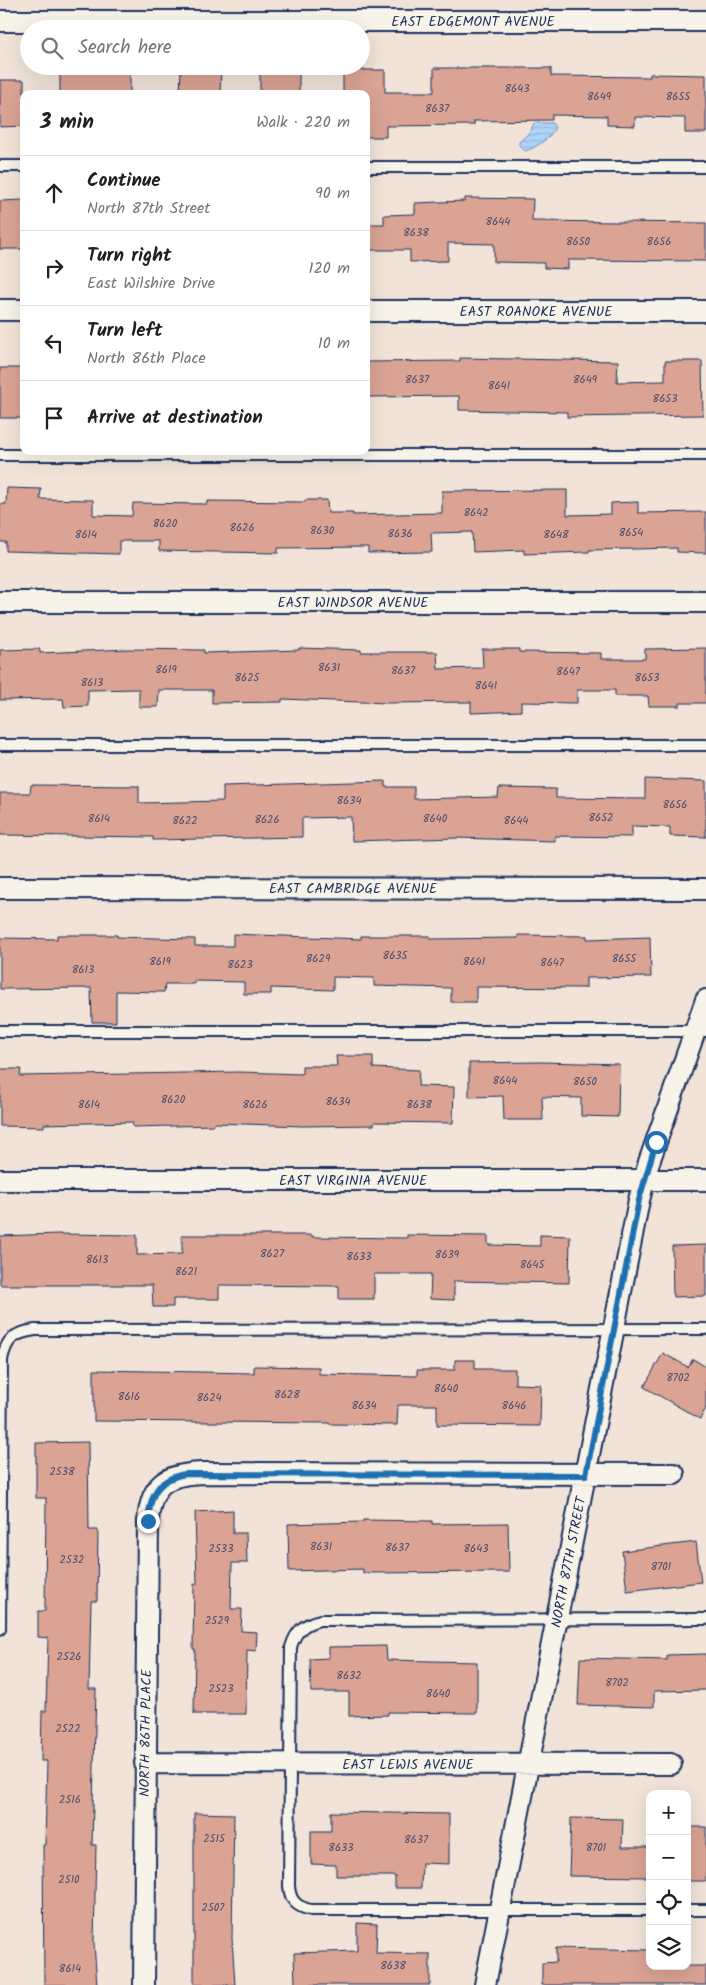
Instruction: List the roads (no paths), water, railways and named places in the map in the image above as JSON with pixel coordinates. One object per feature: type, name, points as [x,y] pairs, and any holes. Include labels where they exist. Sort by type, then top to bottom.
[{"type":"street","name":"EAST EDGEMONT AVENUE","points":[[0,21],[20,21]]},
{"type":"street","name":"EAST EDGEMONT AVENUE","points":[[370,21],[706,21]]},
{"type":"street","points":[[0,310],[20,310]]},
{"type":"street","name":"EAST ROANOKE AVENUE","points":[[370,311],[706,311]]},
{"type":"street","name":"EAST WINDSOR AVENUE","points":[[0,602],[706,602]]},
{"type":"street","name":"EAST CAMBRIDGE AVENUE","points":[[0,888],[706,889]]},
{"type":"street","name":"NORTH 87TH STREET","points":[[485,1985],[644,1180],[700,1031],[706,1000]]},
{"type":"street","name":"EAST VIRGINIA AVENUE","points":[[0,1180],[706,1180]]},
{"type":"street","name":"NORTH 86TH PLACE","points":[[144,1985],[148,1521],[153,1495],[160,1484],[173,1476],[201,1472],[586,1475]]},
{"type":"street","points":[[586,1475],[674,1474]]},
{"type":"street","name":"EAST LEWIS AVENUE","points":[[145,1764],[671,1764]]},
{"type":"lane","points":[[0,166],[20,166]]},
{"type":"lane","points":[[370,167],[706,167]]},
{"type":"lane","points":[[0,455],[706,455]]},
{"type":"lane","points":[[0,745],[706,745]]},
{"type":"lane","points":[[0,1031],[700,1031]]},
{"type":"lane","points":[[0,1629],[2,1360],[4,1349],[11,1339],[20,1332],[34,1330],[706,1329]]},
{"type":"lane","points":[[646,1910],[312,1910],[302,1908],[295,1903],[290,1895],[289,1886],[291,1646],[300,1628],[310,1622],[320,1620],[706,1619]]},
{"type":"lane","points":[[691,1910],[706,1910]]},
{"type":"water","points":[[534,123],[552,123],[555,128],[542,142],[534,148],[525,151],[519,145],[519,142],[530,132]]}]
